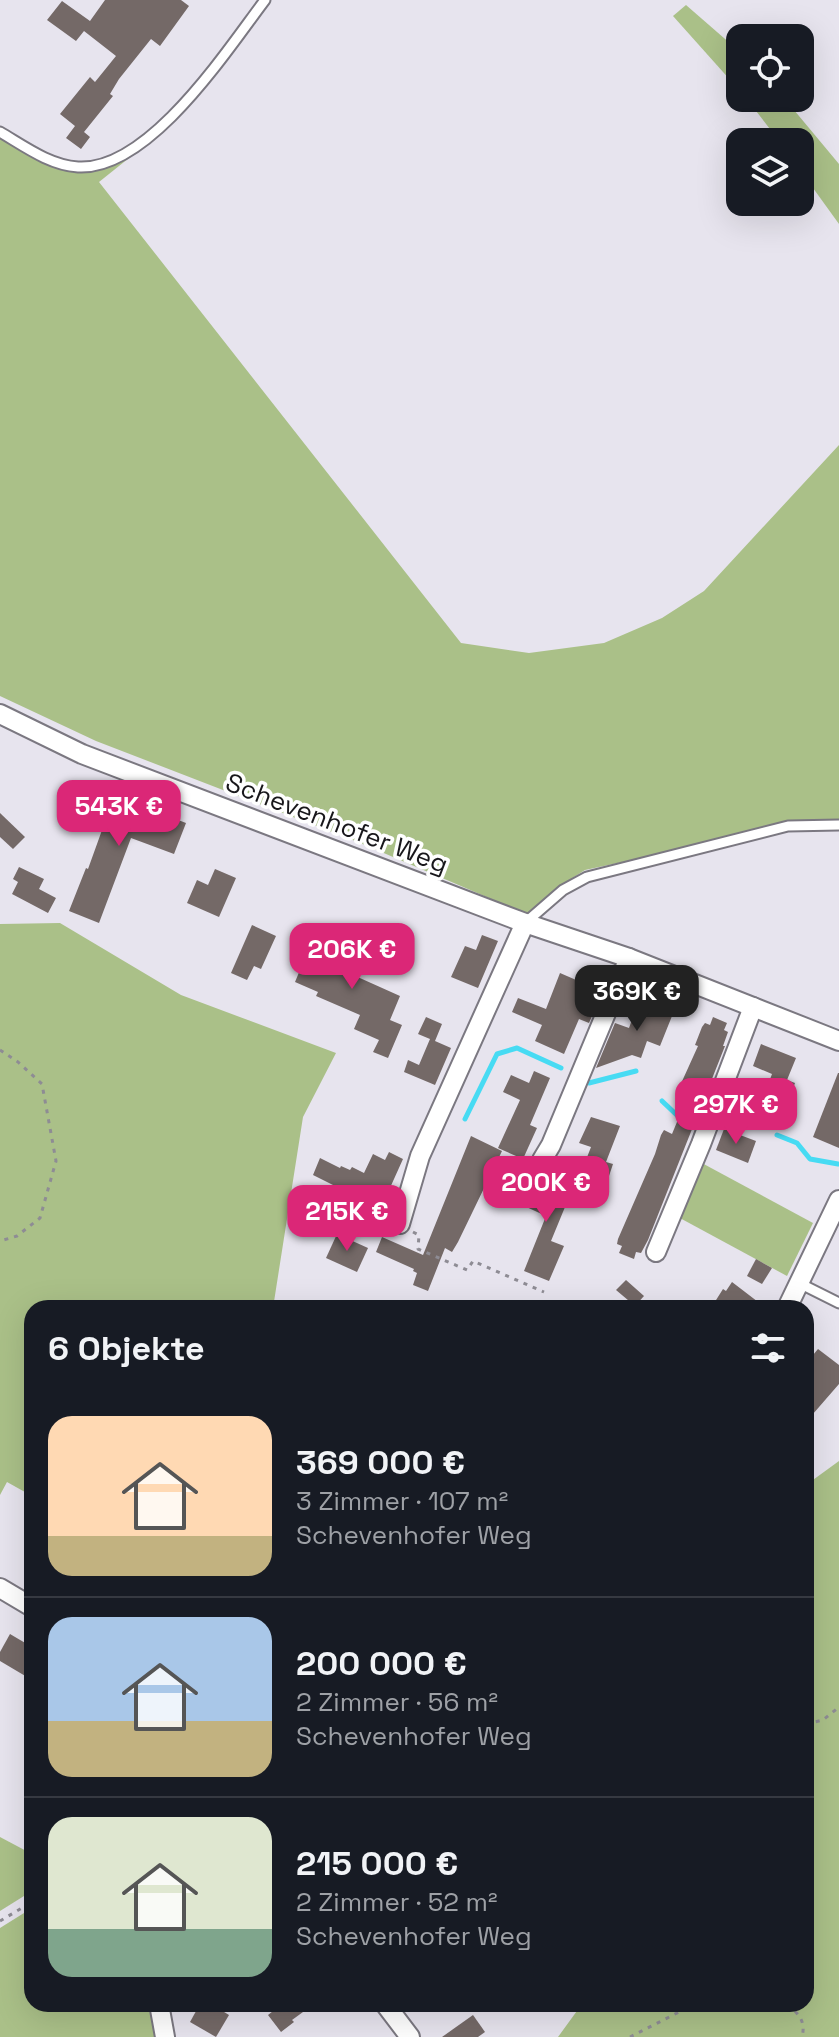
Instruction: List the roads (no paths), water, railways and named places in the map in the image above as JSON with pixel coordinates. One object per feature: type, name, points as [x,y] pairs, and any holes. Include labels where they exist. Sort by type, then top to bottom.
[{"type":"street","name":"Schevenhofer Weg","points":[[0,714],[82,754],[525,923],[629,958],[839,1041]]},
{"type":"street","points":[[400,1224],[420,1156],[525,923]]},
{"type":"street","points":[[542,1160],[629,958]]},
{"type":"street","points":[[656,1252],[753,1007]]},
{"type":"street","points":[[791,1300],[839,1200]]},
{"type":"street","points":[[0,1588],[24,1602]]},
{"type":"street","points":[[160,2012],[165,2037]]},
{"type":"street","points":[[391,2012],[410,2037]]},
{"type":"lane","points":[[0,132],[63,164],[87,167],[113,159],[142,141],[180,109],[265,0]]},
{"type":"lane","points":[[525,923],[563,890],[587,877],[788,826],[839,825]]},
{"type":"lane","points":[[799,1283],[839,1303]]},
{"type":"waterway","points":[[465,1119],[497,1054],[517,1048],[561,1068]]},
{"type":"waterway","points":[[589,1083],[636,1071]]},
{"type":"waterway","points":[[662,1101],[681,1119]]},
{"type":"waterway","points":[[777,1135],[797,1143],[810,1159],[838,1164]]}]
